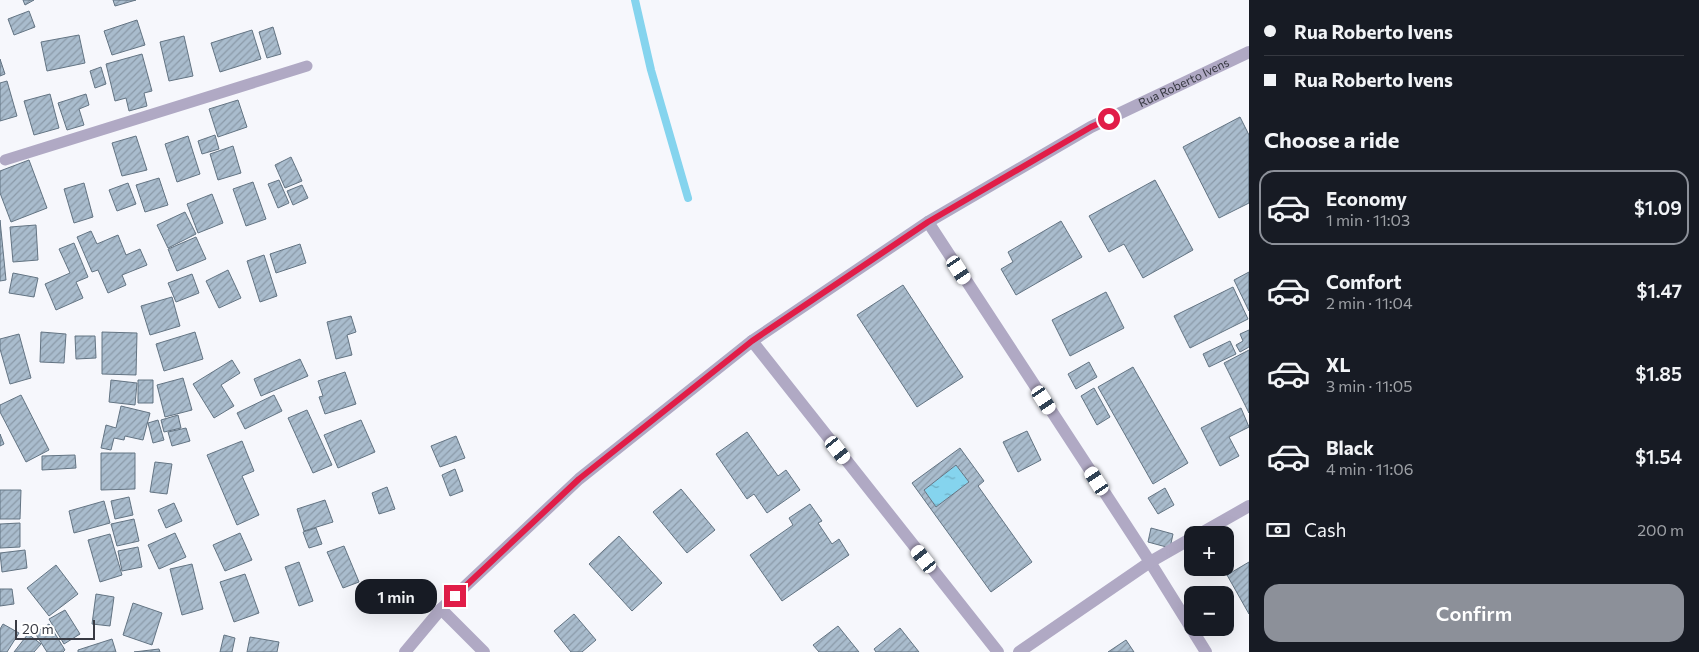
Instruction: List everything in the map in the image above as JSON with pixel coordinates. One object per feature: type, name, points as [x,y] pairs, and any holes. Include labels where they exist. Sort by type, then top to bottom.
[{"type":"street","name":"Rua Roberto Ivens","points":[[405,652],[441,609],[579,479],[752,341],[928,222],[1091,127],[1249,52]]},
{"type":"street","points":[[928,222],[1150,562],[1206,652]]},
{"type":"street","points":[[752,341],[998,652]]},
{"type":"street","points":[[1214,526],[1249,506]]},
{"type":"street","points":[[1019,652],[1150,562],[1184,543]]},
{"type":"street","points":[[441,609],[484,652]]},
{"type":"lane","points":[[5,160],[307,66]]},
{"type":"water","points":[[956,465],[969,482],[936,507],[924,490]]},
{"type":"building","points":[[23,0],[34,0],[25,5]]},
{"type":"building","points":[[113,0],[136,0],[115,6]]},
{"type":"building","points":[[29,11],[35,27],[14,35],[8,19]]},
{"type":"building","points":[[137,20],[145,45],[112,55],[104,31]]},
{"type":"building","points":[[273,27],[281,54],[267,58],[259,32]]},
{"type":"building","points":[[252,30],[261,59],[220,72],[211,43]]},
{"type":"building","points":[[79,35],[85,63],[47,71],[41,42]]},
{"type":"building","points":[[184,36],[193,76],[169,81],[160,42]]},
{"type":"building","points":[[142,54],[152,91],[144,93],[147,106],[129,111],[126,98],[115,101],[106,64]]},
{"type":"building","points":[[0,59],[5,74],[0,76]]},
{"type":"building","points":[[101,67],[106,84],[95,88],[90,71]]},
{"type":"building","points":[[7,81],[17,116],[0,121],[0,83]]},
{"type":"building","points":[[50,94],[59,128],[34,135],[24,101]]},
{"type":"building","points":[[86,94],[89,105],[79,109],[84,125],[67,130],[58,103]]},
{"type":"building","points":[[238,100],[247,127],[218,137],[209,109]]},
{"type":"building","points":[[1240,117],[1249,135],[1249,203],[1219,218],[1183,147]]},
{"type":"building","points":[[215,135],[219,149],[202,154],[198,141]]},
{"type":"building","points":[[136,136],[147,170],[122,176],[112,143]]},
{"type":"building","points":[[188,136],[200,174],[177,182],[165,144]]},
{"type":"building","points":[[233,146],[241,173],[218,180],[210,154]]},
{"type":"building","points":[[291,157],[302,181],[285,188],[275,165]]},
{"type":"building","points":[[29,160],[47,208],[11,222],[0,193],[0,171]]},
{"type":"building","points":[[159,178],[168,205],[145,212],[136,185]]},
{"type":"building","points":[[279,180],[289,203],[278,208],[268,184]]},
{"type":"building","points":[[1155,180],[1193,250],[1143,278],[1124,244],[1109,252],[1089,216]]},
{"type":"building","points":[[253,182],[266,219],[246,226],[233,189]]},
{"type":"building","points":[[84,183],[93,217],[74,223],[64,189]]},
{"type":"building","points":[[128,183],[136,204],[117,211],[109,190]]},
{"type":"building","points":[[302,185],[308,198],[293,205],[287,191]]},
{"type":"building","points":[[212,194],[223,223],[198,233],[187,204]]},
{"type":"building","points":[[185,212],[196,234],[168,248],[157,225]]},
{"type":"building","points":[[0,220],[6,280],[0,281]]},
{"type":"building","points":[[1061,221],[1082,257],[1016,295],[1001,269],[1013,262],[1008,252]]},
{"type":"building","points":[[36,225],[38,260],[13,262],[10,227]]},
{"type":"building","points":[[91,231],[97,244],[118,235],[126,255],[140,249],[147,265],[122,275],[126,285],[108,293],[98,270],[92,272],[77,237]]},
{"type":"building","points":[[196,237],[206,259],[177,271],[168,249]]},
{"type":"building","points":[[74,243],[88,277],[76,282],[83,298],[56,310],[45,284],[70,273],[59,249]]},
{"type":"building","points":[[300,244],[306,263],[276,273],[270,254]]},
{"type":"building","points":[[264,255],[277,296],[260,302],[247,261]]},
{"type":"building","points":[[228,270],[241,298],[219,308],[206,281]]},
{"type":"building","points":[[1249,272],[1249,311],[1234,280]]},
{"type":"building","points":[[13,273],[38,278],[34,297],[9,293]]},
{"type":"building","points":[[192,274],[199,293],[176,302],[168,283]]},
{"type":"building","points":[[903,285],[963,377],[917,407],[857,315]]},
{"type":"building","points":[[1233,287],[1248,319],[1190,348],[1174,316]]},
{"type":"building","points":[[1106,292],[1124,328],[1070,356],[1052,320]]},
{"type":"building","points":[[172,297],[180,326],[150,335],[141,306]]},
{"type":"building","points":[[351,316],[356,332],[347,335],[352,355],[336,359],[327,322]]},
{"type":"building","points":[[1249,330],[1249,347],[1240,352],[1236,345],[1243,341],[1240,334]]},
{"type":"building","points":[[41,332],[66,334],[64,363],[40,362]]},
{"type":"building","points":[[102,332],[137,333],[136,375],[102,374]]},
{"type":"building","points":[[195,332],[203,359],[164,371],[156,344]]},
{"type":"building","points":[[19,334],[31,378],[10,384],[0,349],[0,339]]},
{"type":"building","points":[[75,336],[95,336],[96,358],[76,359]]},
{"type":"building","points":[[1230,341],[1236,354],[1209,367],[1203,354]]},
{"type":"building","points":[[1249,350],[1249,413],[1224,363]]},
{"type":"building","points":[[300,359],[308,376],[261,396],[254,379]]},
{"type":"building","points":[[232,360],[240,373],[221,385],[234,406],[214,418],[193,384]]},
{"type":"building","points":[[1089,362],[1097,377],[1076,389],[1068,374]]},
{"type":"building","points":[[1133,367],[1188,463],[1153,484],[1098,387]]},
{"type":"building","points":[[345,372],[356,404],[325,414],[319,397],[323,396],[318,381]]},
{"type":"building","points":[[183,378],[192,410],[165,417],[157,385]]},
{"type":"building","points":[[111,380],[137,383],[135,405],[109,402]]},
{"type":"building","points":[[138,380],[153,380],[153,403],[138,403]]},
{"type":"building","points":[[1094,388],[1110,417],[1097,425],[1081,396]]},
{"type":"building","points":[[21,395],[49,450],[26,462],[0,412],[0,405]]},
{"type":"building","points":[[274,395],[282,411],[245,429],[237,413]]},
{"type":"building","points":[[121,406],[150,413],[143,440],[125,436],[124,440],[114,438],[111,450],[101,448],[106,425],[116,428]]},
{"type":"building","points":[[1241,408],[1249,427],[1229,437],[1239,456],[1220,466],[1201,428]]},
{"type":"building","points":[[307,410],[332,465],[313,473],[288,418]]},
{"type":"building","points":[[178,415],[181,428],[164,432],[161,420]]},
{"type":"building","points":[[158,420],[164,440],[153,443],[148,423]]},
{"type":"building","points":[[361,420],[375,452],[338,468],[324,435]]},
{"type":"building","points":[[186,428],[190,441],[172,446],[168,432]]},
{"type":"building","points":[[1027,431],[1041,460],[1018,472],[1003,442]]},
{"type":"building","points":[[747,432],[778,476],[786,470],[800,490],[767,513],[754,494],[747,499],[716,454]]},
{"type":"building","points":[[0,434],[4,444],[0,446]]},
{"type":"building","points":[[456,436],[465,458],[440,467],[431,446]]},
{"type":"building","points":[[242,441],[254,471],[242,476],[259,515],[237,525],[207,455]]},
{"type":"building","points":[[960,448],[984,481],[978,486],[1032,562],[991,592],[912,483]],"holes":[[[956,465],[969,482],[936,507],[924,490]]]},
{"type":"building","points":[[101,453],[135,453],[135,489],[101,490]]},
{"type":"building","points":[[75,455],[76,468],[42,470],[42,456]]},
{"type":"building","points":[[155,462],[172,464],[167,494],[150,492]]},
{"type":"building","points":[[455,469],[463,491],[450,496],[442,475]]},
{"type":"building","points":[[387,487],[395,509],[379,514],[372,493]]},
{"type":"building","points":[[1165,488],[1174,505],[1158,514],[1148,498]]},
{"type":"building","points":[[681,489],[715,530],[687,553],[653,512]]},
{"type":"building","points":[[0,490],[21,490],[20,519],[0,519]]},
{"type":"building","points":[[129,497],[133,515],[115,519],[111,501]]},
{"type":"building","points":[[325,500],[333,522],[304,531],[297,509]]},
{"type":"building","points":[[104,501],[110,523],[74,533],[69,511]]},
{"type":"building","points":[[174,503],[182,521],[166,528],[158,510]]},
{"type":"building","points":[[810,504],[822,521],[818,523],[832,544],[839,539],[849,555],[782,601],[750,555],[793,525],[789,518]]},
{"type":"building","points":[[134,519],[139,541],[117,546],[111,524]]},
{"type":"building","points":[[20,523],[20,547],[0,548],[0,524]]},
{"type":"building","points":[[316,528],[322,544],[309,548],[303,532]]},
{"type":"building","points":[[1151,528],[1173,534],[1170,548],[1148,542]]},
{"type":"building","points":[[175,533],[186,557],[159,569],[148,545]]},
{"type":"building","points":[[240,533],[252,560],[225,571],[213,545]]},
{"type":"building","points":[[110,534],[122,575],[100,582],[88,540]]},
{"type":"building","points":[[619,536],[662,583],[632,611],[589,564]]},
{"type":"building","points":[[344,546],[359,582],[343,588],[327,552]]},
{"type":"building","points":[[138,547],[142,567],[122,571],[118,551]]},
{"type":"building","points":[[25,550],[27,568],[2,572],[0,553]]},
{"type":"building","points":[[299,562],[313,601],[299,606],[285,567]]},
{"type":"building","points":[[1249,562],[1249,614],[1228,576],[1234,576],[1234,571]]},
{"type":"building","points":[[192,564],[203,609],[182,615],[170,569]]},
{"type":"building","points":[[56,565],[78,594],[49,616],[27,588]]},
{"type":"building","points":[[245,574],[259,613],[234,622],[220,582]]},
{"type":"building","points":[[0,589],[12,589],[14,604],[0,606]]},
{"type":"building","points":[[96,594],[114,597],[110,626],[92,624]]},
{"type":"building","points":[[133,603],[162,613],[152,645],[123,635]]},
{"type":"building","points":[[65,610],[80,634],[64,644],[49,619]]},
{"type":"building","points":[[574,614],[596,640],[582,652],[571,652],[554,631]]},
{"type":"building","points":[[3,624],[19,633],[7,652],[0,652],[0,629]]},
{"type":"building","points":[[49,624],[65,650],[63,652],[47,652],[35,633]]},
{"type":"building","points":[[838,626],[859,652],[819,652],[813,645]]},
{"type":"building","points":[[900,628],[919,652],[876,652],[874,649]]},
{"type":"building","points":[[28,634],[41,644],[34,652],[14,652]]},
{"type":"building","points":[[224,635],[235,638],[232,652],[220,652]]},
{"type":"building","points":[[250,637],[279,642],[277,652],[247,652]]},
{"type":"building","points":[[112,639],[116,652],[78,652],[78,650]]},
{"type":"building","points":[[1126,640],[1134,652],[1108,652]]},
{"type":"building","points":[[159,649],[160,652],[134,652]]},
{"type":"waterway","points":[[635,0],[651,70],[688,198]]},
{"type":"route","points":[[455,596],[579,479],[752,341],[928,222],[1091,127],[1109,119]]}]
